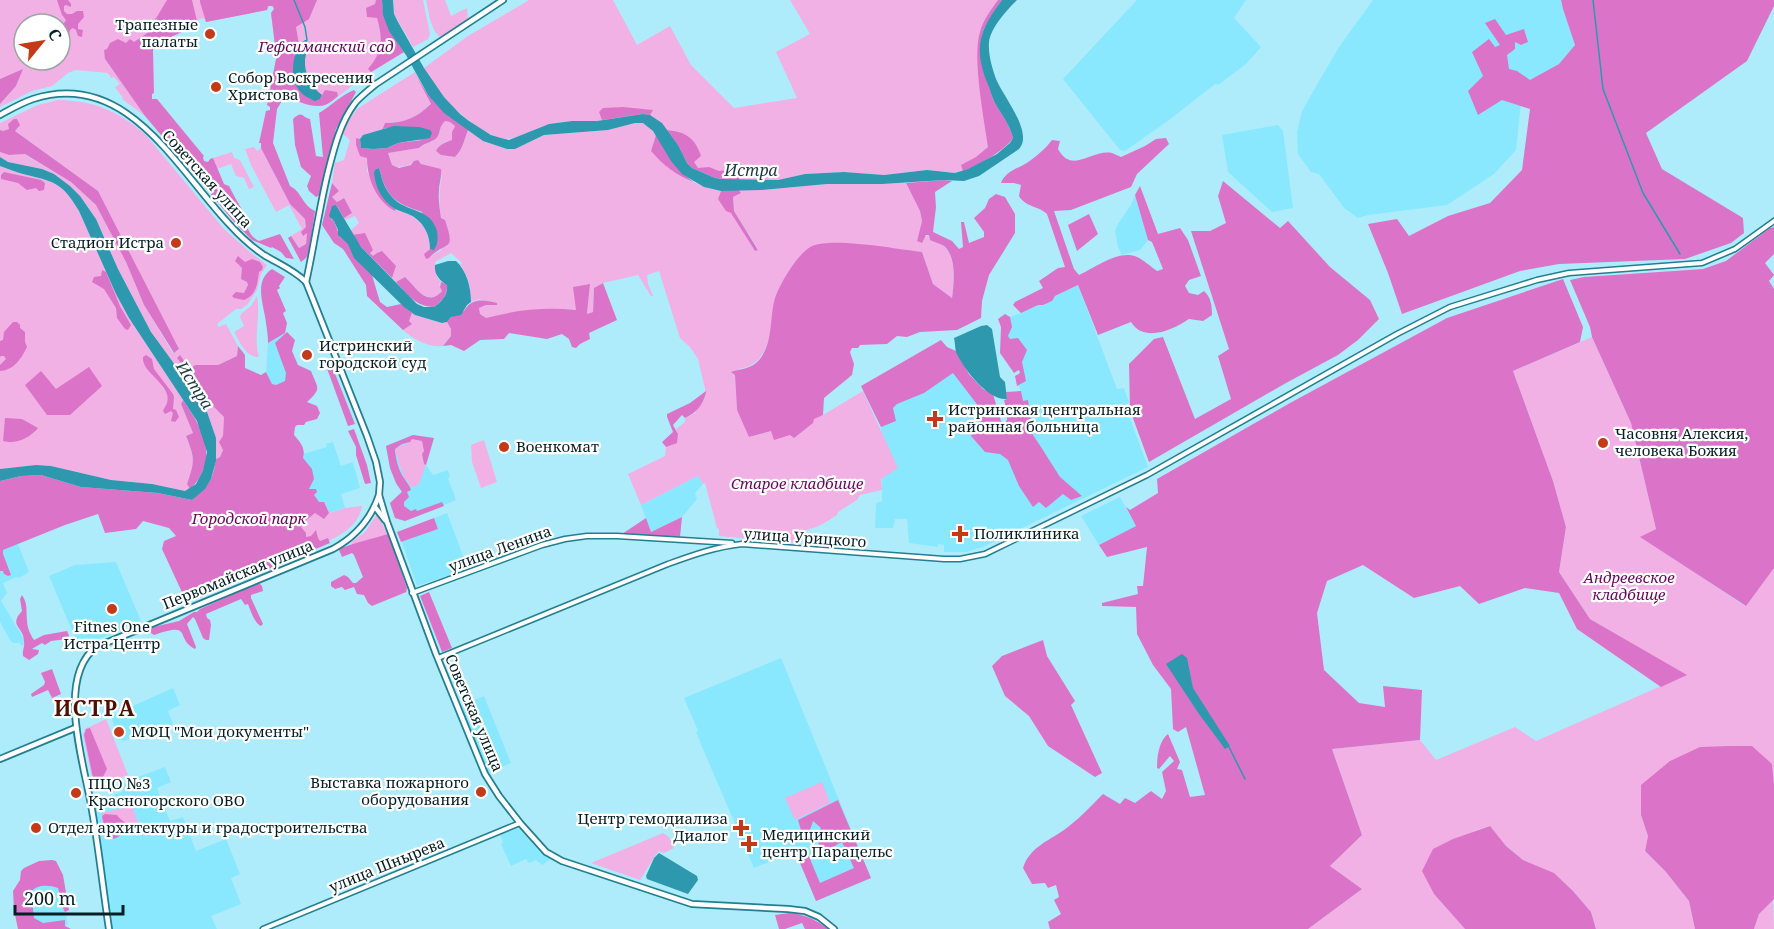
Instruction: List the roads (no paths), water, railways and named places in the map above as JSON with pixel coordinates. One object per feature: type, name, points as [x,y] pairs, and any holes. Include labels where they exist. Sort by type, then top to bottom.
[{"type":"main road","points":[[306,282],[319,213],[339,131],[357,101],[402,66],[503,0]]},
{"type":"main road","name":"Советская улица","points":[[0,115],[35,98],[58,94],[78,94],[99,98],[118,106],[148,130],[230,225],[253,247],[298,274],[306,282],[376,462],[380,482],[379,495],[412,593],[485,774],[520,823],[546,852],[553,857],[692,904],[805,911],[819,917],[834,929]]},
{"type":"main road","name":"Первомайская улица","points":[[75,728],[75,697],[79,671],[87,655],[96,647],[333,549],[349,540],[359,530],[375,507],[379,495]]},
{"type":"main road","name":"Советская улица","points":[[375,507],[387,522]]},
{"type":"main road","points":[[0,759],[75,728],[89,796],[109,929]]},
{"type":"street","name":"улица Урицкого","points":[[438,658],[704,551],[742,544],[960,559],[985,554],[1153,472],[1394,336],[1450,307],[1537,280],[1569,273],[1702,263],[1735,249],[1774,221]]},
{"type":"street","name":"улица Ленина","points":[[412,593],[542,545],[565,539],[617,536],[742,544]]},
{"type":"street","points":[[704,551],[711,545],[706,542]]},
{"type":"street","name":"улица Шнырева","points":[[263,929],[520,823]]},
{"type":"waterway","points":[[294,0],[305,27],[307,40]]},
{"type":"waterway","points":[[1593,0],[1603,89],[1643,193],[1680,254]]},
{"type":"waterway","points":[[1229,747],[1245,779]]},
{"type":"place","name":"Трапезные палаты","points":[[210,34]]},
{"type":"place","name":"Собор Воскресения Христова","points":[[216,87]]},
{"type":"place","name":"Стадион Истра","points":[[176,243]]},
{"type":"place","name":"Истринский городской суд","points":[[307,355]]},
{"type":"place","name":"Истринская центральная районная больница","points":[[935,419]]},
{"type":"place","name":"Часовня Алексия, человека Божия","points":[[1603,443]]},
{"type":"place","name":"Военкомат","points":[[504,447]]},
{"type":"place","name":"Поликлиника","points":[[960,534]]},
{"type":"place","name":"Fitnes One Истра Центр","points":[[112,609]]},
{"type":"place","name":"МФЦ \"Мои документы\"","points":[[119,732]]},
{"type":"place","name":"Выставка пожарного оборудования","points":[[481,792]]},
{"type":"place","name":"ПЦО №3 Красногорского ОВО","points":[[76,793]]},
{"type":"place","name":"Отдел архитектуры и градостроительства","points":[[36,828]]},
{"type":"place","name":"Центр гемодиализа Диалог","points":[[741,828]]},
{"type":"place","name":"Медицинский центр Парацельс","points":[[749,844]]},
{"type":"district","name":"ИСТРА","points":[[95,709]]},
{"type":"park label","name":"Гефсиманский сад","points":[[326,47]]},
{"type":"park label","name":"Старое кладбище","points":[[797,484]]},
{"type":"park label","name":"Городской парк","points":[[249,519]]},
{"type":"park label","name":"Андреевское кладбище","points":[[1629,586]]},
{"type":"water label","name":"Истра","points":[[751,170]]},
{"type":"water label","name":"Истра","points":[[195,385]]}]
